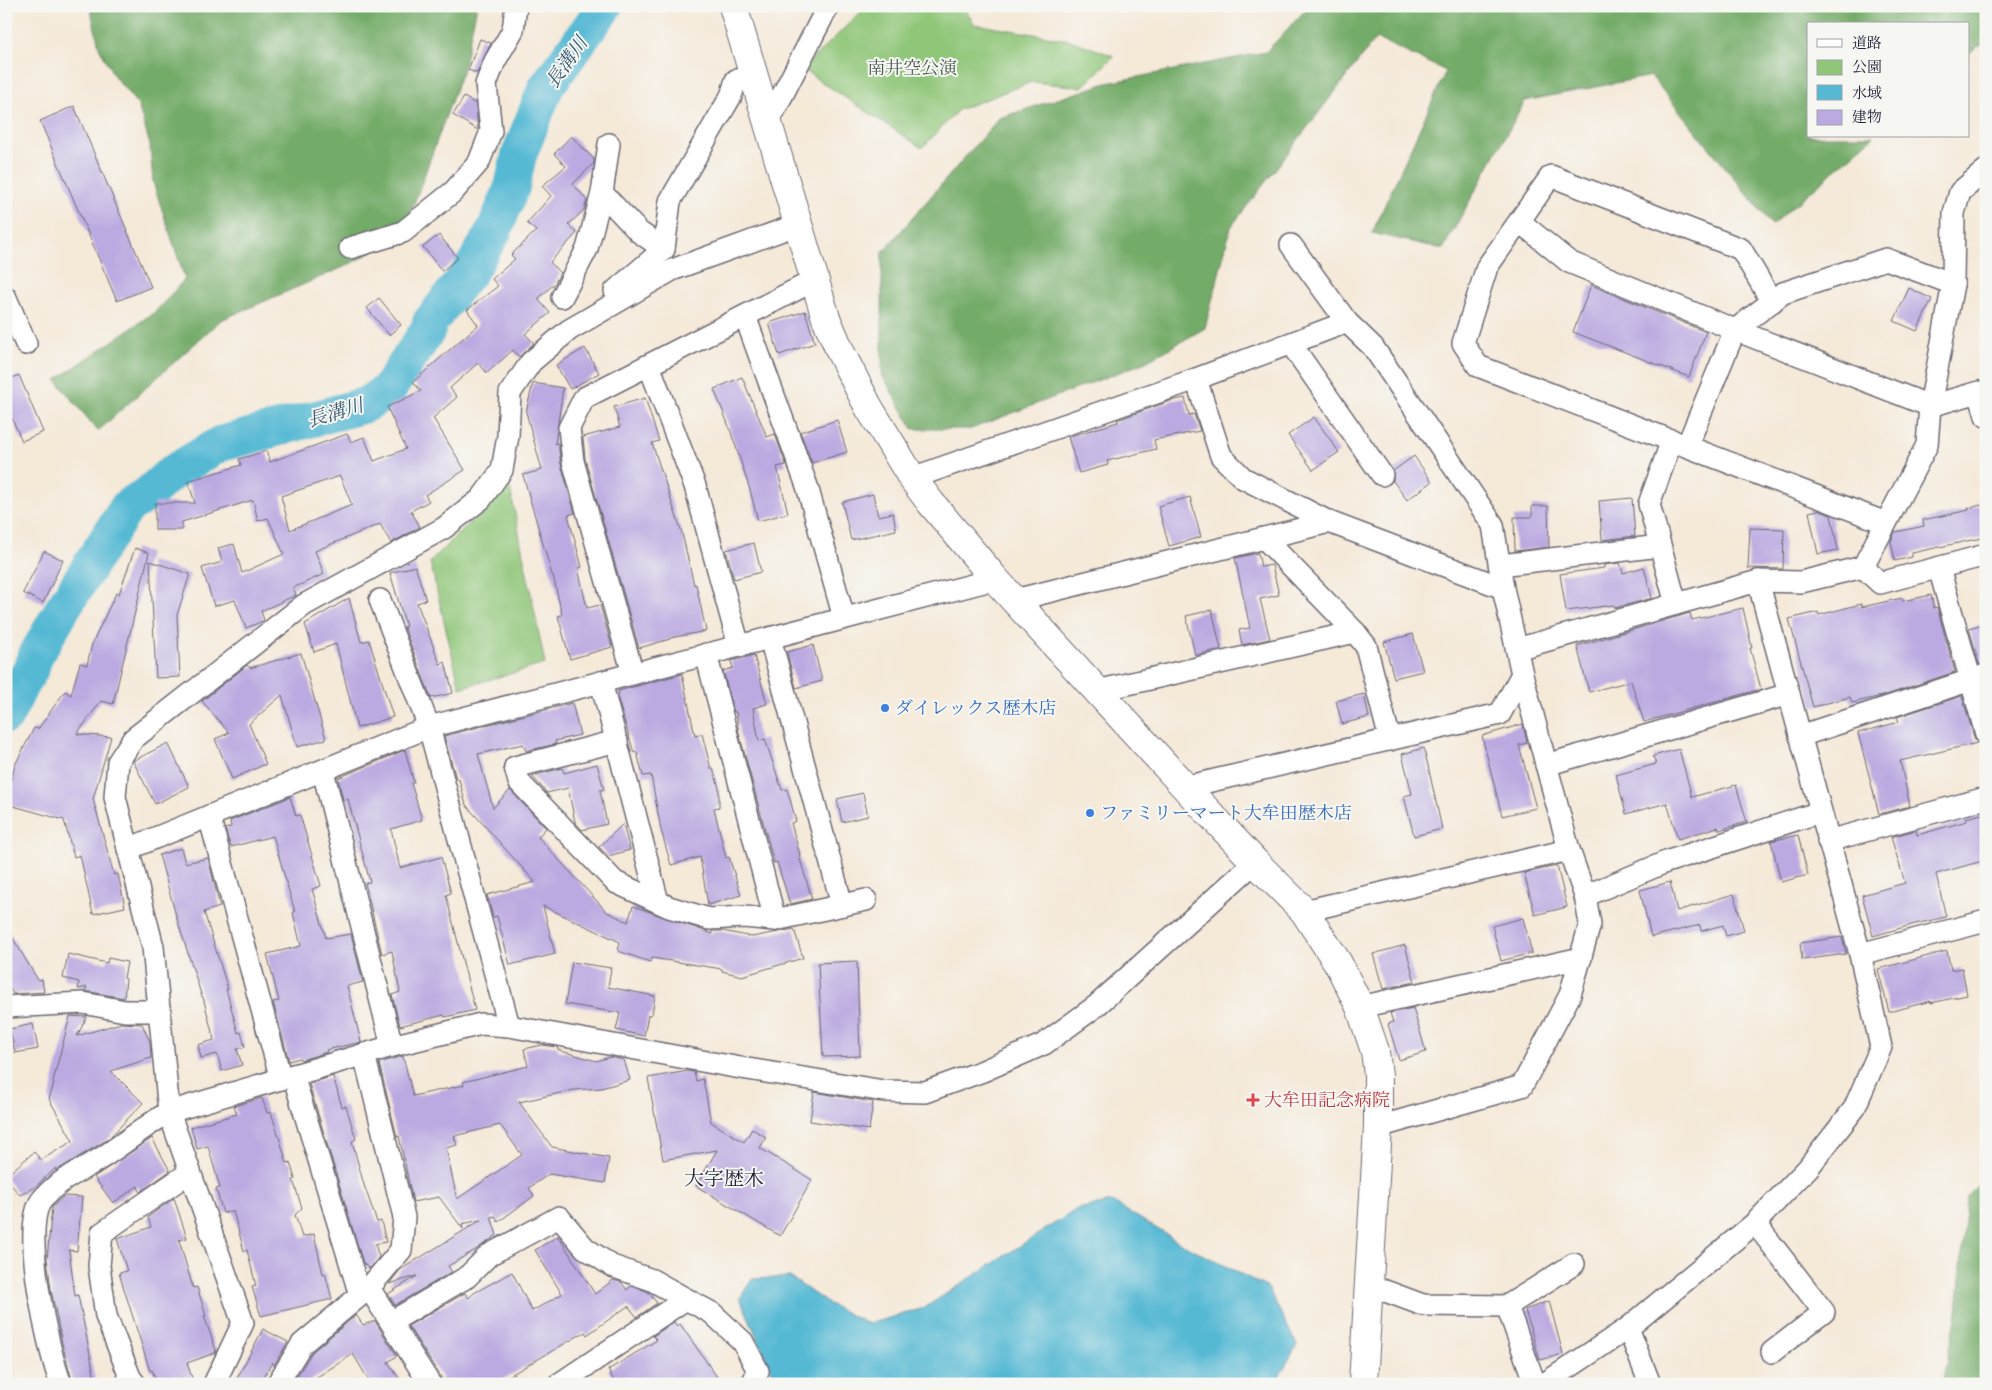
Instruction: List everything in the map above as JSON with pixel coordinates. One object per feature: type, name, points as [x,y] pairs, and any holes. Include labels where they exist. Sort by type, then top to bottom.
[{"type":"street","points":[[350,248],[403,232],[454,191],[479,162],[491,131],[486,84],[495,61],[513,30],[516,6]]},
{"type":"street","points":[[733,6],[826,318],[841,353],[868,406],[912,478],[995,579],[1185,788],[1304,911],[1338,963],[1360,1007],[1375,1051],[1378,1075],[1378,1127],[1363,1384]]},
{"type":"street","points":[[768,123],[828,6]]},
{"type":"street","points":[[214,1384],[243,1323],[169,1112],[153,947],[115,797],[118,762],[133,739],[304,605],[444,528],[481,499],[502,470],[508,436],[510,393],[531,362],[664,250],[670,201],[731,96],[736,80]]},
{"type":"street","points":[[562,297],[587,249],[602,193],[609,144]]},
{"type":"street","points":[[1517,649],[1758,581],[1801,582],[1863,567],[1927,445],[1930,406],[1952,284],[1954,213],[1960,192],[1986,170]]},
{"type":"street","points":[[1772,302],[1741,249],[1551,176],[1487,267],[1463,343],[1478,366],[1886,523]]},
{"type":"street","points":[[602,193],[639,232],[664,250]]},
{"type":"street","points":[[1520,222],[1570,262],[1735,330],[1930,406],[1979,392],[1986,416]]},
{"type":"street","points":[[569,330],[672,270],[799,224]]},
{"type":"street","points":[[1291,245],[1347,322],[1372,347],[1493,526],[1522,674],[1568,850],[1585,896],[1590,924],[1570,996],[1522,1086],[1378,1127]]},
{"type":"street","points":[[1676,604],[1649,504],[1735,330],[1783,293],[1886,259],[1952,284]]},
{"type":"street","points":[[633,674],[573,461],[569,428],[584,398],[816,280]]},
{"type":"street","points":[[6,298],[26,344]]},
{"type":"street","points":[[745,316],[807,486],[844,618]]},
{"type":"street","points":[[912,478],[1196,379],[1347,322]]},
{"type":"street","points":[[1291,344],[1382,475]]},
{"type":"street","points":[[649,365],[695,486],[738,646]]},
{"type":"street","points":[[1196,379],[1221,456],[1243,478],[1329,522],[1504,588]]},
{"type":"street","points":[[1015,600],[1329,522]]},
{"type":"street","points":[[1264,538],[1355,632],[1366,646],[1390,740]]},
{"type":"street","points":[[1500,566],[1660,546]]},
{"type":"street","points":[[1863,567],[1880,583],[1986,555]]},
{"type":"street","points":[[1938,568],[1978,678],[1986,734]]},
{"type":"street","points":[[128,848],[323,771],[428,727],[995,579]]},
{"type":"street","points":[[1544,1384],[1628,1328],[1755,1223],[1808,1168],[1854,1109],[1881,1047],[1860,954],[1758,581]]},
{"type":"street","points":[[380,600],[428,727],[508,1026]]},
{"type":"street","points":[[1097,691],[1355,632]]},
{"type":"street","points":[[770,638],[842,905]]},
{"type":"street","points":[[706,654],[775,920]]},
{"type":"street","points":[[1185,788],[1500,714],[1522,674]]},
{"type":"street","points":[[1800,736],[1978,678]]},
{"type":"street","points":[[601,682],[658,902]]},
{"type":"street","points":[[1546,765],[1789,694]]},
{"type":"street","points":[[617,741],[515,767],[519,782],[615,882],[669,907],[709,918],[744,917],[775,920],[866,900]]},
{"type":"street","points":[[323,771],[392,1046]]},
{"type":"street","points":[[1828,841],[1986,798]]},
{"type":"street","points":[[1585,896],[1666,862],[1820,812]]},
{"type":"street","points":[[209,816],[287,1077],[365,1291],[391,1322],[430,1384]]},
{"type":"street","points":[[1304,911],[1568,850]]},
{"type":"street","points":[[61,1384],[39,1301],[34,1225],[40,1202],[52,1189],[169,1112],[392,1046],[481,1024],[508,1026],[884,1091],[924,1092],[983,1071],[1044,1044],[1096,1006],[1255,862]]},
{"type":"street","points":[[1860,954],[1986,920]]},
{"type":"street","points":[[1360,1007],[1581,958]]},
{"type":"street","points":[[6,1007],[83,1003],[125,1012],[160,1011]]},
{"type":"street","points":[[277,1384],[302,1344],[365,1291],[401,1250],[404,1216],[364,1054]]},
{"type":"street","points":[[135,1384],[130,1377],[106,1316],[99,1266],[102,1233],[190,1172]]},
{"type":"street","points":[[391,1322],[467,1277],[489,1256],[559,1217],[585,1248],[612,1266],[652,1280],[712,1314],[743,1342],[758,1371],[752,1384]]},
{"type":"street","points":[[1755,1223],[1824,1312],[1772,1352]]},
{"type":"street","points":[[1369,1285],[1422,1305],[1507,1306],[1574,1264]]},
{"type":"street","points":[[558,1384],[686,1299]]},
{"type":"street","points":[[1507,1306],[1535,1384]]},
{"type":"street","points":[[1628,1328],[1650,1384]]},
{"type":"green space","points":[[90,6],[477,6],[463,69],[408,220],[368,254],[344,267],[221,320],[98,431],[56,380],[156,311],[185,279],[153,182],[150,145],[138,105],[114,76],[99,47]]},
{"type":"green space","name":"南井空公演","points":[[875,6],[964,6],[974,24],[1070,40],[1114,56],[1082,87],[1031,82],[958,110],[922,148],[802,69],[861,12]]},
{"type":"green space","points":[[1309,6],[1986,6],[1986,44],[1976,47],[1970,53],[1970,22],[1807,22],[1807,138],[1872,138],[1772,225],[1651,76],[1525,101],[1443,249],[1372,233],[1446,71],[1376,38],[1231,227],[1205,328],[1146,362],[971,429],[913,429],[882,375],[882,253],[999,118],[1107,83],[1266,52]]},
{"type":"green space","points":[[509,483],[545,664],[460,688],[430,562]]},
{"type":"green space","points":[[1986,1177],[1986,1384],[1943,1384],[1957,1313],[1967,1197]]},
{"type":"water","points":[[1112,1202],[1181,1243],[1268,1288],[1297,1345],[1275,1384],[770,1384],[773,1374],[740,1298],[752,1279],[790,1277],[827,1303],[868,1324],[924,1308],[1077,1209]]},
{"type":"building","points":[[480,39],[491,43],[477,73],[468,70]]},
{"type":"building","points":[[464,97],[476,104],[478,130],[453,115]]},
{"type":"building","points":[[74,106],[151,287],[117,301],[40,121]]},
{"type":"building","points":[[571,136],[594,159],[594,163],[573,184],[587,200],[584,210],[568,225],[577,233],[550,262],[560,273],[555,283],[538,299],[550,313],[525,334],[534,343],[519,357],[513,350],[487,373],[478,363],[450,388],[457,397],[433,418],[465,470],[425,495],[429,501],[411,511],[420,527],[391,543],[380,524],[315,551],[324,574],[293,588],[296,595],[261,611],[263,621],[246,628],[235,600],[214,606],[202,568],[222,562],[218,548],[234,544],[242,573],[284,554],[268,518],[258,521],[253,500],[182,522],[182,530],[155,530],[155,503],[195,503],[188,481],[241,465],[239,459],[266,451],[270,462],[347,434],[351,442],[364,437],[374,461],[406,449],[387,407],[421,391],[413,382],[478,325],[467,310],[498,286],[492,279],[515,259],[511,255],[536,231],[527,223],[551,196],[542,186],[566,166],[554,154]],"holes":[[[340,476],[352,505],[290,530],[281,496]]]},
{"type":"building","points":[[439,235],[458,258],[442,271],[423,247]]},
{"type":"building","points":[[1591,285],[1706,332],[1689,377],[1573,332]]},
{"type":"building","points":[[1909,288],[1932,299],[1917,331],[1894,321]]},
{"type":"building","points":[[379,298],[401,325],[389,335],[367,308]]},
{"type":"building","points":[[805,311],[815,343],[779,355],[769,323]]},
{"type":"building","points":[[585,348],[599,373],[570,389],[556,365]]},
{"type":"building","points":[[19,375],[43,432],[22,441],[6,405],[6,381]]},
{"type":"building","points":[[742,377],[767,437],[775,434],[786,465],[777,467],[788,513],[758,521],[730,429],[714,389]]},
{"type":"building","points":[[533,383],[563,388],[555,444],[558,443],[561,464],[575,513],[568,515],[582,567],[578,568],[587,608],[600,605],[612,647],[570,659],[558,616],[562,615],[553,575],[523,475],[542,470],[526,412]]},
{"type":"building","points":[[645,398],[659,441],[652,443],[682,533],[706,631],[670,638],[639,648],[585,459],[583,437],[620,427],[614,407]]},
{"type":"building","points":[[1185,398],[1189,415],[1194,414],[1200,431],[1154,440],[1156,449],[1107,461],[1108,465],[1079,473],[1068,437],[1118,422],[1117,420],[1170,401]]},
{"type":"building","points":[[1314,417],[1339,452],[1313,470],[1288,435]]},
{"type":"building","points":[[837,420],[847,452],[812,463],[800,432]]},
{"type":"building","points":[[1414,456],[1432,482],[1407,500],[1393,481],[1393,471]]},
{"type":"building","points":[[873,494],[878,516],[893,513],[896,530],[851,540],[842,502]]},
{"type":"building","points":[[1190,497],[1201,537],[1169,546],[1158,506]]},
{"type":"building","points":[[1632,498],[1635,536],[1602,540],[1599,501]]},
{"type":"building","points":[[1986,504],[1986,537],[1912,553],[1912,557],[1895,561],[1891,541],[1895,532],[1924,526],[1923,520],[1969,510],[1968,508]]},
{"type":"building","points":[[1532,506],[1548,506],[1549,547],[1515,551],[1514,517],[1532,517]]},
{"type":"building","points":[[1818,510],[1831,515],[1838,550],[1818,554],[1809,512]]},
{"type":"building","points":[[1750,528],[1784,529],[1783,569],[1748,568]]},
{"type":"building","points":[[754,543],[761,572],[734,579],[726,550]]},
{"type":"building","points":[[135,548],[149,553],[113,704],[101,701],[77,734],[111,737],[93,799],[114,875],[118,874],[125,907],[93,914],[80,855],[74,857],[64,820],[6,804],[6,798],[15,765],[34,728],[38,729],[65,691],[71,695],[80,663],[87,665],[92,644],[116,593],[119,594]]},
{"type":"building","points":[[44,551],[63,560],[43,603],[23,593]]},
{"type":"building","points":[[1258,553],[1261,567],[1272,565],[1279,595],[1260,599],[1270,639],[1242,645],[1239,630],[1250,628],[1235,558]]},
{"type":"building","points":[[150,561],[190,574],[177,615],[180,677],[156,678]]},
{"type":"building","points":[[1620,563],[1623,573],[1644,567],[1652,598],[1615,608],[1614,605],[1566,611],[1560,574],[1604,568],[1604,565]]},
{"type":"building","points":[[415,566],[426,600],[417,603],[440,664],[445,662],[453,693],[431,698],[404,627],[406,626],[390,573]]},
{"type":"building","points":[[1931,595],[1934,608],[1937,607],[1955,672],[1886,695],[1852,703],[1850,697],[1813,707],[1789,619],[1818,612],[1819,615],[1861,604],[1862,607],[1902,598],[1903,601]]},
{"type":"building","points":[[349,598],[361,642],[369,640],[393,717],[357,728],[336,644],[314,652],[305,624]]},
{"type":"building","points":[[1743,608],[1752,648],[1750,648],[1761,689],[1644,722],[1631,681],[1589,692],[1577,646],[1690,613],[1692,620]]},
{"type":"building","points":[[1212,610],[1221,649],[1195,655],[1186,616]]},
{"type":"building","points":[[1986,623],[1986,663],[1979,664],[1969,628]]},
{"type":"building","points":[[1413,634],[1423,671],[1394,678],[1384,642]]},
{"type":"building","points":[[813,645],[822,681],[796,688],[787,652]]},
{"type":"building","points":[[301,653],[326,739],[297,747],[282,695],[249,724],[266,764],[232,779],[215,739],[229,733],[202,701],[247,665],[250,668]]},
{"type":"building","points":[[754,655],[767,704],[753,708],[759,741],[765,739],[782,790],[787,789],[796,821],[791,823],[812,899],[790,904],[777,862],[774,863],[739,733],[736,712],[734,712],[723,671],[733,668],[731,661]]},
{"type":"building","points":[[682,674],[695,736],[702,734],[711,769],[713,768],[719,788],[719,807],[714,808],[726,858],[729,857],[741,895],[708,905],[700,857],[671,865],[661,830],[651,775],[643,776],[637,752],[634,753],[617,696],[619,695],[618,691]]},
{"type":"building","points":[[1364,694],[1369,717],[1342,724],[1336,701]]},
{"type":"building","points":[[1962,696],[1977,743],[1900,761],[1910,806],[1879,814],[1858,733],[1899,722],[1897,717]]},
{"type":"building","points":[[572,703],[580,735],[555,741],[556,744],[526,751],[523,744],[478,754],[493,808],[510,790],[546,828],[538,837],[607,912],[628,922],[633,906],[713,934],[712,931],[723,931],[752,937],[794,929],[803,958],[742,976],[722,971],[722,969],[652,958],[650,962],[618,951],[620,942],[543,906],[555,954],[510,965],[497,916],[493,917],[487,895],[535,882],[466,805],[459,779],[456,779],[444,736]]},
{"type":"building","points":[[1523,724],[1527,743],[1519,745],[1536,808],[1502,816],[1482,736]]},
{"type":"building","points":[[168,743],[189,787],[155,804],[133,761]]},
{"type":"building","points":[[1424,748],[1442,829],[1414,836],[1404,796],[1412,794],[1402,754]]},
{"type":"building","points":[[1679,749],[1692,797],[1736,785],[1747,822],[1719,830],[1718,827],[1678,839],[1667,803],[1626,814],[1616,775],[1656,764],[1653,756]]},
{"type":"building","points":[[405,750],[414,783],[411,783],[422,820],[391,829],[400,868],[441,857],[451,893],[446,895],[475,1010],[445,1017],[444,1015],[400,1026],[392,995],[400,992],[392,951],[382,954],[365,883],[370,882],[348,799],[343,800],[338,778]]},
{"type":"building","points":[[597,764],[604,789],[600,790],[607,824],[582,830],[575,822],[568,788],[547,793],[532,776],[562,768],[564,773]]},
{"type":"building","points":[[863,793],[868,816],[842,822],[837,799]]},
{"type":"building","points":[[290,797],[296,816],[300,815],[321,886],[312,889],[326,938],[351,934],[363,982],[347,986],[361,1042],[326,1050],[327,1052],[301,1060],[300,1058],[289,1061],[273,1002],[279,1001],[267,954],[301,946],[293,913],[295,912],[273,836],[231,847],[225,829],[231,827],[230,821]]},
{"type":"building","points":[[1986,813],[1986,860],[1936,874],[1946,917],[1873,936],[1862,895],[1905,883],[1891,837],[1916,830],[1917,835],[1967,821],[1966,818]]},
{"type":"building","points":[[623,824],[630,850],[608,856],[599,847]]},
{"type":"building","points":[[1798,835],[1808,875],[1781,882],[1771,841]]},
{"type":"building","points":[[181,848],[185,863],[208,858],[220,907],[204,912],[228,989],[226,989],[238,1033],[241,1032],[245,1047],[237,1049],[242,1065],[222,1071],[217,1054],[201,1058],[198,1045],[214,1040],[203,997],[177,919],[159,855]]},
{"type":"building","points":[[1557,866],[1567,907],[1535,915],[1524,873]]},
{"type":"building","points":[[1670,882],[1677,911],[1734,894],[1744,931],[1726,936],[1723,925],[1701,931],[1700,925],[1651,937],[1640,890]]},
{"type":"building","points":[[1523,918],[1532,953],[1501,961],[1492,926]]},
{"type":"building","points":[[6,927],[38,980],[42,979],[44,992],[13,994],[6,982]]},
{"type":"building","points":[[1842,937],[1846,954],[1802,960],[1800,943]]},
{"type":"building","points":[[1405,945],[1415,982],[1383,989],[1373,954]]},
{"type":"building","points":[[1947,951],[1951,970],[1962,968],[1967,995],[1931,1003],[1931,1001],[1889,1012],[1878,969]]},
{"type":"building","points":[[68,954],[107,963],[108,958],[127,962],[124,978],[126,979],[124,998],[85,991],[87,987],[78,989],[79,982],[63,978]]},
{"type":"building","points":[[857,961],[860,1056],[823,1057],[818,963]]},
{"type":"building","points":[[572,962],[611,968],[608,987],[655,996],[652,1014],[648,1015],[644,1036],[616,1030],[620,1013],[565,1004]]},
{"type":"building","points":[[1413,1008],[1426,1052],[1399,1060],[1388,1024],[1393,1022],[1390,1013]]},
{"type":"building","points":[[70,1016],[87,1017],[77,1036],[121,1023],[142,1024],[150,1042],[151,1058],[111,1071],[143,1103],[108,1139],[56,1171],[56,1168],[36,1186],[20,1195],[6,1179],[6,1176],[34,1152],[41,1160],[73,1141],[49,1099]]},
{"type":"building","points":[[33,1024],[38,1049],[15,1053],[10,1029]]},
{"type":"building","points":[[542,1045],[557,1047],[558,1050],[596,1061],[610,1057],[624,1060],[630,1080],[601,1088],[574,1090],[519,1102],[552,1147],[609,1158],[605,1183],[549,1174],[529,1188],[534,1196],[498,1222],[495,1216],[491,1217],[497,1235],[448,1266],[452,1272],[395,1305],[388,1294],[417,1276],[389,1284],[400,1270],[481,1220],[462,1224],[463,1229],[439,1197],[413,1202],[399,1136],[397,1137],[379,1063],[403,1056],[413,1096],[464,1085],[463,1082],[528,1066],[524,1049]],"holes":[[[500,1125],[522,1155],[457,1199],[446,1148],[457,1145],[454,1136]]]},
{"type":"building","points":[[688,1071],[694,1072],[696,1081],[703,1079],[711,1122],[744,1142],[752,1129],[766,1137],[760,1148],[812,1180],[780,1236],[696,1186],[717,1150],[663,1160],[648,1078]]},
{"type":"building","points":[[333,1076],[342,1107],[346,1106],[356,1139],[352,1141],[364,1185],[377,1222],[381,1221],[386,1242],[375,1244],[379,1257],[369,1269],[363,1263],[309,1084]]},
{"type":"building","points":[[814,1092],[873,1102],[869,1130],[810,1121]]},
{"type":"building","points":[[262,1098],[267,1113],[271,1112],[287,1163],[290,1162],[295,1179],[293,1180],[302,1208],[295,1215],[302,1237],[314,1234],[323,1274],[325,1273],[332,1299],[261,1316],[252,1287],[256,1286],[247,1250],[244,1251],[233,1211],[223,1213],[216,1189],[220,1188],[208,1146],[197,1149],[191,1127],[237,1114],[234,1106]]},
{"type":"building","points":[[152,1138],[170,1171],[140,1192],[138,1186],[113,1203],[94,1177]]},
{"type":"building","points":[[64,1196],[82,1197],[77,1251],[69,1250],[75,1296],[78,1295],[96,1384],[73,1384],[51,1289],[47,1259],[52,1207]]},
{"type":"building","points":[[174,1198],[187,1238],[179,1240],[193,1288],[197,1287],[206,1316],[204,1316],[216,1350],[215,1353],[187,1363],[194,1384],[157,1384],[152,1370],[150,1371],[119,1273],[127,1271],[117,1239],[151,1227],[148,1217]]},
{"type":"building","points":[[558,1236],[595,1294],[613,1280],[621,1282],[627,1290],[631,1286],[647,1291],[657,1303],[637,1317],[628,1306],[587,1335],[585,1332],[495,1384],[442,1384],[441,1377],[408,1326],[465,1293],[469,1298],[474,1293],[512,1272],[532,1311],[562,1294],[535,1250]]},
{"type":"building","points":[[1549,1301],[1563,1354],[1540,1360],[1525,1310]]},
{"type":"building","points":[[356,1315],[363,1325],[375,1321],[397,1356],[388,1362],[403,1384],[371,1384],[353,1354],[306,1384],[292,1384],[312,1352]]},
{"type":"building","points":[[674,1322],[677,1326],[680,1324],[722,1384],[616,1384],[608,1370],[657,1340],[653,1336]]},
{"type":"building","points":[[263,1329],[288,1342],[274,1365],[272,1362],[260,1384],[234,1384]]},
{"type":"waterway","name":"長溝川","points":[[6,716],[30,671],[36,655],[64,606],[128,506],[148,494],[170,474],[220,444],[365,405],[388,390],[428,330],[430,322],[470,271],[494,231],[512,187],[519,155],[546,87],[605,6]]},
{"type":"place","name":"ダイレックス歴木店","points":[[885,708]]},
{"type":"place","name":"ファミリーマート大牟田歴木店","points":[[1090,813]]},
{"type":"place","name":"大牟田記念病院","points":[[1253,1100]]},
{"type":"district","name":"大字歴木","points":[[724,1178]]}]
